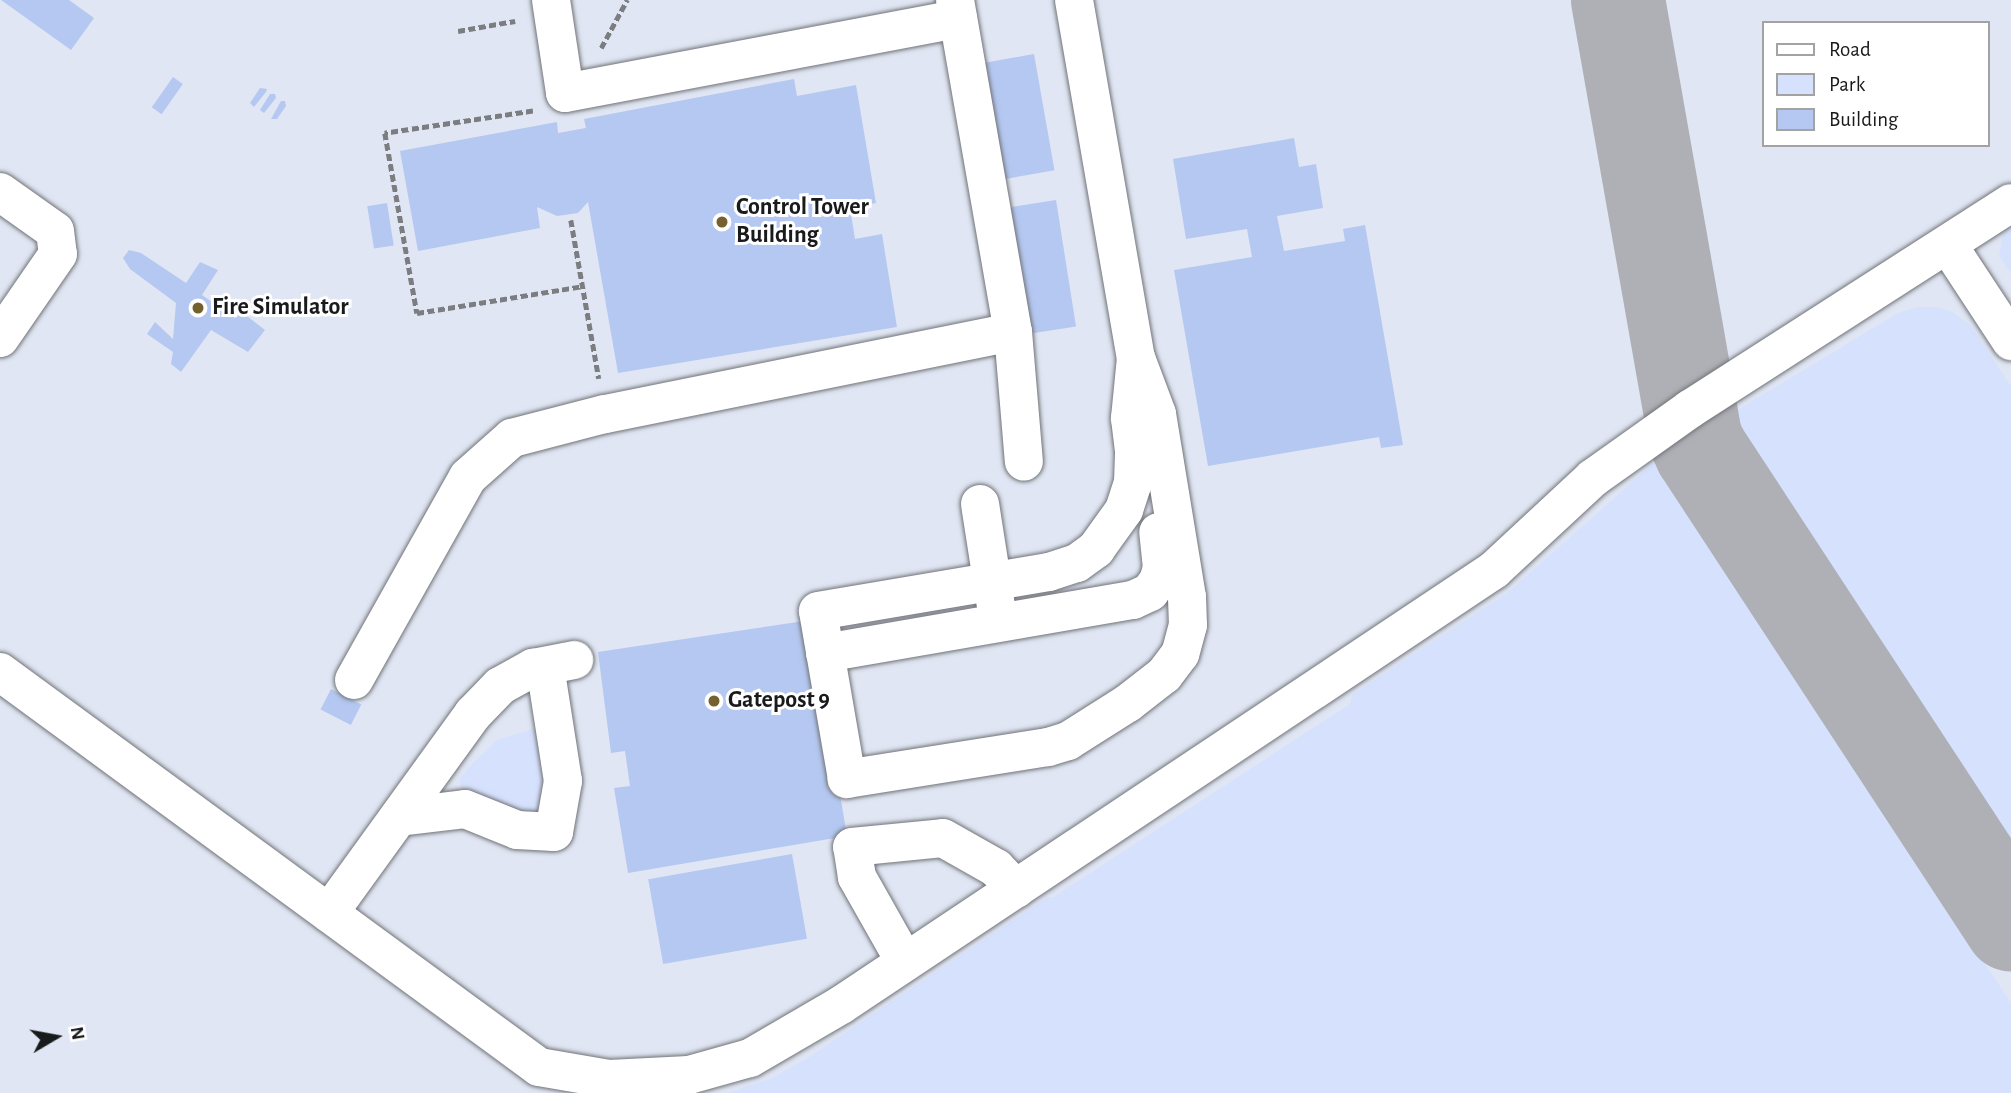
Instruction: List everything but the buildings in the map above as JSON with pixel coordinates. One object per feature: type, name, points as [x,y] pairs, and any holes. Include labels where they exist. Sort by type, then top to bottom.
[{"type":"lane","points":[[551,0],[565,93],[956,9],[1013,332],[1024,462]]},
{"type":"lane","points":[[1074,0],[1136,358],[1157,414],[1168,479],[1187,597],[1188,625],[1180,654],[1164,675],[1128,703],[1068,741],[1048,747],[847,779],[818,611],[1049,572],[1077,563],[1111,532],[1124,510],[1133,482],[1134,451],[1130,418],[1136,358]]},
{"type":"lane","points":[[0,192],[55,231],[58,254],[0,338]]},
{"type":"lane","points":[[539,1067],[609,1079],[659,1079],[720,1068],[750,1058],[782,1042],[1494,570],[1593,478],[1690,409],[2011,203]]},
{"type":"lane","points":[[1948,245],[2011,341]]},
{"type":"lane","points":[[354,680],[468,477],[512,439],[604,414],[1013,332]]},
{"type":"lane","points":[[825,653],[1133,600],[1150,592],[1158,581],[1161,568],[1156,519],[1168,479]]},
{"type":"lane","points":[[980,504],[999,623]]},
{"type":"lane","points":[[329,912],[474,714],[500,686],[518,673],[559,663],[563,781],[554,832],[517,830],[465,809],[399,817]]},
{"type":"lane","points":[[0,672],[576,1093]]},
{"type":"lane","points":[[905,962],[857,877],[852,847],[943,838],[996,868],[1016,889]]},
{"type":"path","points":[[458,31],[515,21]]},
{"type":"path","points":[[565,93],[548,108],[385,134],[417,313],[583,286]]},
{"type":"path","points":[[572,220],[604,414]]},
{"type":"shaded area","points":[[0,0],[2011,0],[2011,1093],[0,1093]]},
{"type":"green space","points":[[2011,219],[2011,274],[1999,255],[2003,233]]},
{"type":"green space","points":[[1917,307],[1937,307],[1953,312],[1971,326],[2011,386],[2011,855],[1767,487],[1734,412],[1898,313]]},
{"type":"green space","points":[[1657,460],[1670,485],[2011,1003],[2011,1093],[727,1093],[772,1078],[809,1057],[1048,897],[1053,897],[1350,704],[1352,695],[1507,593]]},
{"type":"green space","points":[[536,728],[546,789],[538,816],[464,800],[459,779],[473,763],[497,740]]},
{"type":"taxiway","points":[[1618,0],[1695,438],[2011,924]]},
{"type":"place","name":"Control Tower Building","points":[[722,222]]},
{"type":"place","name":"Fire Simulator","points":[[198,308]]},
{"type":"place","name":"Gatepost 9","points":[[714,701]]}]
